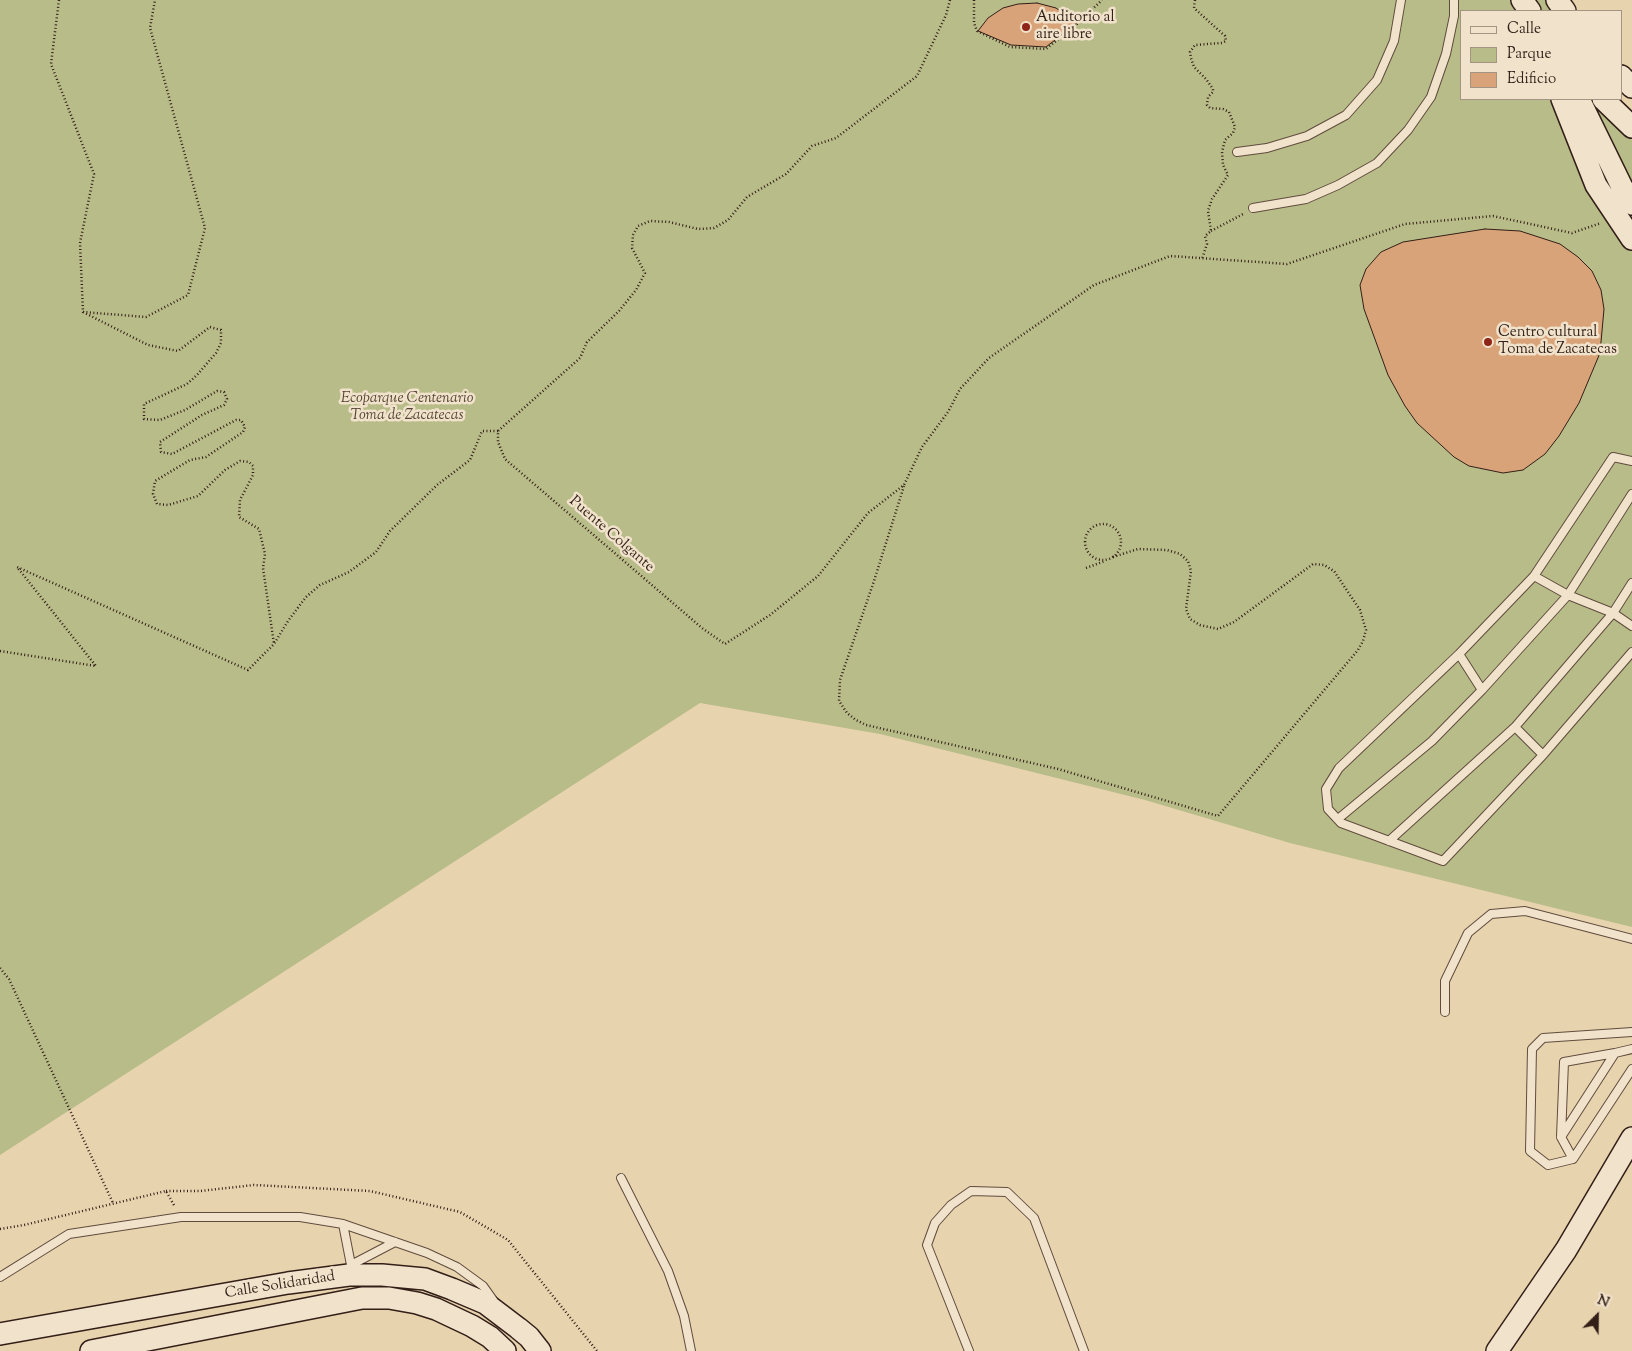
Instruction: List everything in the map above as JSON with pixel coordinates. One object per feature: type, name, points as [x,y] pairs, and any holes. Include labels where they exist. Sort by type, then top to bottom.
[{"type":"main road","points":[[1622,77],[1632,87]]},
{"type":"main road","points":[[1562,100],[1596,184],[1627,211]]},
{"type":"main road","points":[[1579,100],[1622,187],[1632,239]]},
{"type":"main road","points":[[1604,100],[1632,127]]},
{"type":"main road","points":[[1497,1351],[1566,1250],[1632,1138]]},
{"type":"main road","name":"Calle Solidaridad","points":[[0,1334],[288,1283],[350,1270],[425,1279],[485,1303],[529,1337],[540,1351]]},
{"type":"main road","name":"Calle Solidaridad","points":[[91,1351],[362,1298],[389,1298],[436,1309],[472,1326],[490,1337],[505,1351]]},
{"type":"lane","points":[[1237,152],[1267,148],[1307,136],[1346,115],[1377,80],[1394,41],[1401,0]]},
{"type":"lane","points":[[1252,208],[1306,199],[1338,185],[1377,163],[1408,130],[1431,97],[1446,54],[1454,16],[1454,0]]},
{"type":"lane","points":[[1632,461],[1613,457],[1534,576],[1459,654],[1339,768],[1326,789],[1328,809],[1342,823],[1443,861],[1543,755],[1632,652]]},
{"type":"lane","points":[[1338,819],[1432,741],[1482,690],[1568,595],[1632,494]]},
{"type":"lane","points":[[1534,576],[1568,595],[1613,613],[1632,626]]},
{"type":"lane","points":[[1389,841],[1515,727],[1613,613],[1632,583]]},
{"type":"lane","points":[[1459,654],[1482,690]]},
{"type":"lane","points":[[1515,727],[1543,755]]},
{"type":"lane","points":[[1445,1012],[1444,981],[1468,932],[1491,914],[1526,911],[1632,939]]},
{"type":"lane","points":[[1632,1032],[1543,1038],[1532,1049],[1530,1151],[1548,1165],[1573,1158],[1632,1069]]},
{"type":"lane","points":[[1573,1158],[1561,1137],[1564,1062],[1632,1049]]},
{"type":"lane","points":[[1561,1137],[1615,1053]]},
{"type":"lane","points":[[621,1178],[668,1271],[684,1316],[691,1351]]},
{"type":"lane","points":[[969,1351],[927,1245],[935,1223],[951,1205],[971,1191],[1007,1192],[1034,1218],[1084,1351]]},
{"type":"lane","points":[[0,1277],[69,1234],[181,1217],[300,1217],[343,1224],[427,1253],[458,1267],[483,1286],[507,1319]]},
{"type":"lane","points":[[343,1224],[349,1247],[350,1270],[395,1242]]},
{"type":"path","points":[[59,0],[51,64],[94,174],[80,243],[83,312]]},
{"type":"path","points":[[83,312],[146,317],[188,295],[205,228],[150,28],[155,0]]},
{"type":"path","points":[[0,650],[96,666],[17,567],[248,670],[274,644],[306,597],[320,585],[349,572],[376,552],[390,531],[403,518],[437,485],[470,460],[482,431],[498,431],[580,358],[587,342],[619,311],[636,290],[645,273],[632,248],[632,235],[638,226],[650,221],[668,222],[698,229],[714,228],[728,220],[747,197],[786,174],[812,146],[836,138],[917,76],[946,15],[950,0]]},
{"type":"path","points":[[974,0],[974,23],[977,32],[1010,47],[1046,49],[1077,24],[1102,0]]},
{"type":"path","points":[[1195,0],[1194,8],[1225,36],[1226,41],[1222,43],[1195,44],[1190,52],[1190,58],[1194,67],[1213,89],[1213,92],[1208,97],[1207,105],[1210,108],[1223,109],[1228,112],[1235,126],[1233,133],[1225,140],[1222,152],[1223,165],[1228,174],[1212,199],[1208,211],[1211,231]]},
{"type":"path","points":[[1202,259],[1207,244],[1205,236],[1252,208]]},
{"type":"path","points":[[1086,568],[1138,549],[1167,550],[1180,554],[1188,561],[1191,571],[1186,609],[1190,619],[1200,625],[1218,629],[1234,622],[1313,564],[1324,565],[1334,571],[1360,610],[1366,630],[1358,650],[1218,816],[1058,770],[866,725],[847,713],[840,701],[840,680],[904,485],[922,447],[948,412],[960,389],[989,358],[1094,284],[1170,256],[1287,264],[1405,224],[1493,216],[1572,233],[1627,211]]},
{"type":"path","points":[[83,312],[148,345],[178,351],[210,327],[221,330],[221,343],[216,353],[197,375],[187,384],[144,404],[144,419],[160,420],[185,410],[217,390],[224,392],[226,399],[224,405],[202,415],[160,442],[161,452],[172,454],[236,420],[242,420],[245,427],[243,432],[206,457],[190,460],[155,481],[153,494],[157,504],[168,505],[198,496],[225,470],[240,461],[249,462],[253,466],[253,475],[240,500],[239,517],[259,529],[265,554],[262,568],[274,644]]},
{"type":"path","name":"Puente Colgante","points":[[498,431],[498,442],[505,459],[702,628],[725,644],[770,614],[818,576],[868,513],[904,485]]},
{"type":"path","points":[[1106,560],[1094,558],[1086,549],[1084,543],[1088,531],[1099,524],[1111,526],[1119,534],[1120,547],[1114,557]]},
{"type":"path","points":[[0,968],[9,979],[113,1204]]},
{"type":"path","points":[[0,1229],[166,1191],[254,1185],[370,1191],[460,1212],[508,1240],[597,1351]]},
{"type":"path","points":[[166,1191],[181,1217]]},
{"type":"green space","name":"Ecoparque Centenario Toma de Zacatecas","points":[[0,0],[1566,0],[1561,10],[1460,10],[1460,100],[1593,100],[1632,140],[1632,927],[1290,843],[1145,800],[880,734],[700,703],[0,1155]]},
{"type":"building","name":"Auditorio al aire libre","points":[[1037,3],[1056,8],[1077,23],[1046,47],[1011,45],[978,31],[988,18],[1003,8],[1018,4]]},
{"type":"building","name":"Centro cultural Toma de Zacatecas","points":[[1485,229],[1520,231],[1560,244],[1578,257],[1592,271],[1601,290],[1604,309],[1600,353],[1579,403],[1559,436],[1545,454],[1523,470],[1503,473],[1469,466],[1454,457],[1417,423],[1388,375],[1364,309],[1360,285],[1366,269],[1381,252],[1403,242]]},
{"type":"place","name":"Auditorio al aire libre","points":[[1026,27]]},
{"type":"place","name":"Centro cultural Toma de Zacatecas","points":[[1488,342]]}]
